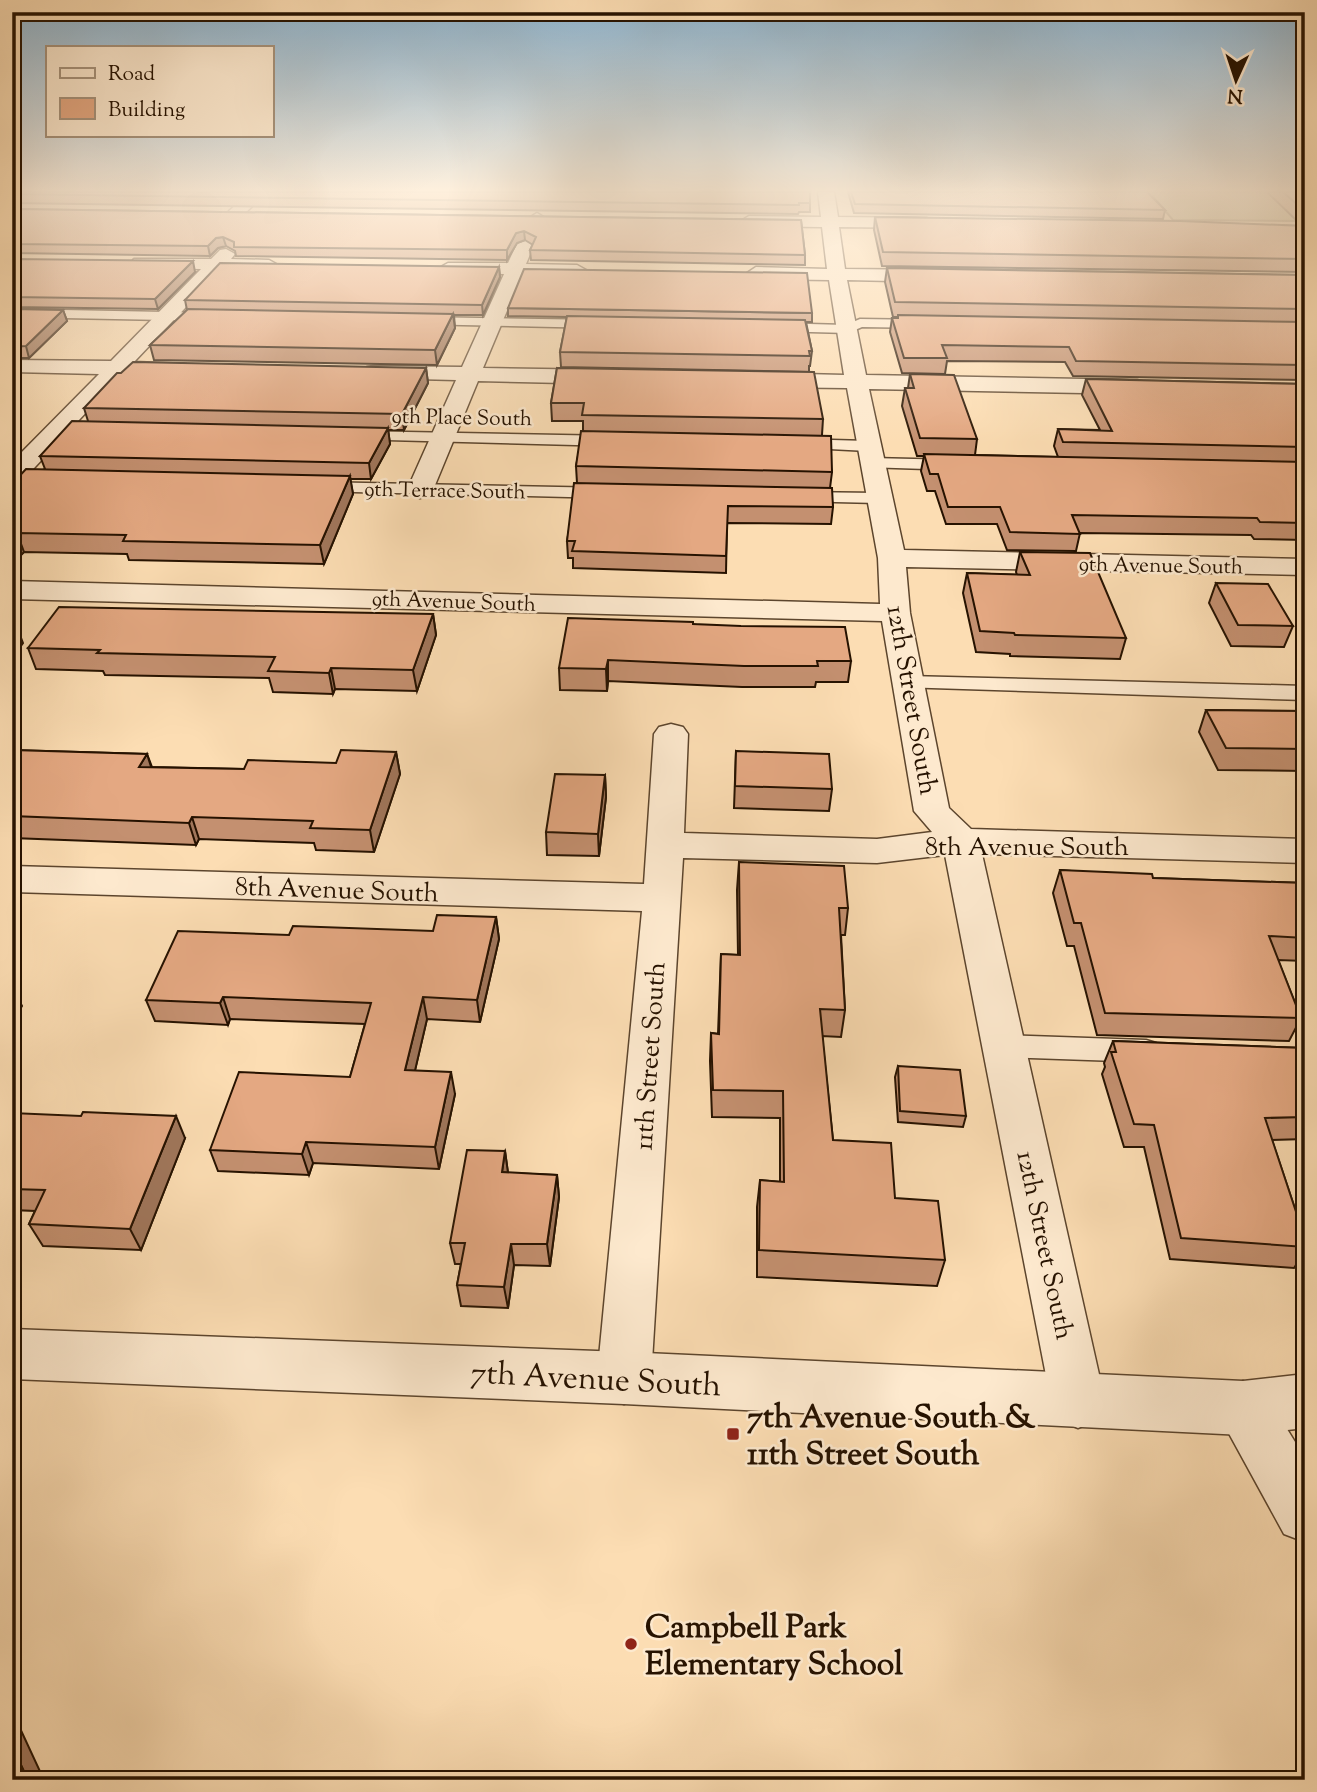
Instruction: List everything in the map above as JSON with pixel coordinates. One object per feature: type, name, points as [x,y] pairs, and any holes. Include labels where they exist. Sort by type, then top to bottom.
[{"type":"street","points":[[17,476],[66,431],[114,368],[205,276]]},
{"type":"street","points":[[420,489],[515,276]]},
{"type":"street","name":"12th Street South","points":[[837,276],[869,454],[892,558],[895,613],[932,811],[961,841],[1078,1401]]},
{"type":"street","points":[[938,276],[961,276]]},
{"type":"street","points":[[12,366],[202,369]]},
{"type":"street","points":[[351,372],[624,377]]},
{"type":"street","points":[[746,380],[1152,387]]},
{"type":"street","name":"9th Avenue South","points":[[892,558],[1305,567]]},
{"type":"street","name":"9th Avenue South","points":[[12,590],[895,613]]},
{"type":"street","name":"11th Street South","points":[[624,1378],[662,898],[671,734]]},
{"type":"street","name":"8th Avenue South","points":[[665,845],[877,851],[961,841],[1305,851]]},
{"type":"street","name":"8th Avenue South","points":[[12,879],[662,898]]},
{"type":"street","name":"7th Avenue South","points":[[12,1354],[624,1378],[1243,1408],[1305,1401]]},
{"type":"street","points":[[1243,1408],[1305,1513]]},
{"type":"lane","points":[[12,313],[238,317]]},
{"type":"lane","points":[[403,320],[617,324]]},
{"type":"lane","points":[[752,327],[848,329],[860,323],[945,324]]},
{"type":"lane","name":"9th Place South","points":[[333,436],[629,441]]},
{"type":"lane","points":[[779,444],[974,465]]},
{"type":"lane","name":"9th Terrace South","points":[[306,486],[621,493]]},
{"type":"lane","points":[[784,496],[878,498]]},
{"type":"lane","points":[[908,682],[1305,693]]},
{"type":"lane","points":[[1004,1046],[1168,1052]]},
{"type":"building","points":[[12,276],[178,276],[155,299],[12,297]]},
{"type":"building","points":[[208,276],[495,276],[482,305],[185,300]]},
{"type":"building","points":[[521,276],[807,276],[812,313],[508,308]]},
{"type":"building","points":[[889,276],[1305,276],[1305,309],[895,302]]},
{"type":"building","points":[[12,309],[63,310],[26,346],[12,347]]},
{"type":"building","points":[[188,309],[453,314],[435,350],[150,345]]},
{"type":"building","points":[[898,315],[1305,322],[1305,365],[1076,361],[1069,347],[942,345],[947,358],[904,358],[892,318],[898,318]]},
{"type":"building","points":[[567,316],[805,320],[812,351],[809,351],[810,356],[560,352]]},
{"type":"building","points":[[133,362],[426,368],[402,414],[84,408],[117,373],[121,373]]},
{"type":"building","points":[[557,368],[814,372],[823,419],[582,415],[584,403],[551,403]]},
{"type":"building","points":[[910,374],[954,375],[977,439],[920,438],[905,388],[914,388]]},
{"type":"building","points":[[1086,379],[1305,384],[1305,447],[1063,442],[1058,429],[1112,431]]},
{"type":"building","points":[[72,421],[388,428],[369,463],[40,456]]},
{"type":"building","points":[[581,431],[831,436],[832,472],[576,466]]},
{"type":"building","points":[[924,454],[1305,462],[1305,523],[1260,522],[1257,518],[1072,515],[1080,534],[1010,532],[1000,507],[948,507],[938,474],[930,474]]},
{"type":"building","points":[[26,469],[350,476],[320,545],[123,541],[126,535],[17,533],[12,537],[12,484]]},
{"type":"building","points":[[574,483],[832,488],[833,507],[728,506],[726,556],[572,551],[575,541],[567,541]]},
{"type":"building","points":[[1020,552],[1090,553],[1126,638],[1015,635],[980,631],[967,573],[1030,575]]},
{"type":"building","points":[[1216,583],[1268,584],[1293,626],[1238,625]]},
{"type":"building","points":[[59,607],[433,614],[413,670],[331,668],[329,673],[268,671],[275,657],[97,653],[100,650],[28,648]]},
{"type":"building","points":[[568,618],[741,626],[845,627],[851,661],[817,661],[818,666],[744,666],[608,660],[606,669],[559,668]]},
{"type":"building","points":[[1206,710],[1305,711],[1305,749],[1226,748]]},
{"type":"building","points":[[12,750],[147,754],[139,767],[244,769],[248,760],[336,763],[341,750],[396,752],[370,830],[310,828],[313,821],[192,817],[189,823],[12,816]]},
{"type":"building","points":[[736,751],[829,754],[832,789],[735,786]]},
{"type":"building","points":[[555,774],[605,775],[598,834],[546,832]]},
{"type":"building","points":[[739,862],[844,866],[848,908],[839,908],[845,1010],[820,1009],[833,1140],[891,1143],[895,1198],[938,1201],[945,1260],[759,1250],[760,1180],[784,1182],[783,1091],[713,1090],[711,1033],[719,1034],[721,954],[740,955]]},
{"type":"building","points":[[1060,870],[1152,874],[1153,878],[1305,883],[1305,938],[1269,936],[1301,1018],[1105,1013],[1081,923],[1074,923]]},
{"type":"building","points":[[437,915],[496,917],[477,1000],[423,997],[405,1070],[451,1072],[435,1147],[306,1142],[302,1154],[210,1150],[239,1072],[350,1077],[371,1003],[223,997],[220,1003],[146,1000],[178,931],[289,935],[293,926],[433,931]]},
{"type":"building","points":[[1113,1041],[1305,1048],[1305,1117],[1265,1118],[1305,1239],[1305,1247],[1181,1238],[1154,1125],[1134,1124],[1111,1052],[1116,1052]]},
{"type":"building","points":[[898,1066],[960,1070],[966,1116],[900,1111]]},
{"type":"building","points":[[83,1112],[176,1116],[130,1229],[29,1224],[45,1190],[12,1189],[12,1113],[81,1116]]},
{"type":"building","points":[[467,1150],[505,1151],[502,1172],[557,1175],[547,1244],[511,1244],[504,1287],[457,1285],[465,1243],[450,1243]]},
{"type":"building","points":[[12,1746],[28,1780],[12,1780]]},
{"type":"place","name":"7th Avenue South & 11th Street South","points":[[733,1434]]},
{"type":"place","name":"Campbell Park Elementary School","points":[[631,1644]]}]
